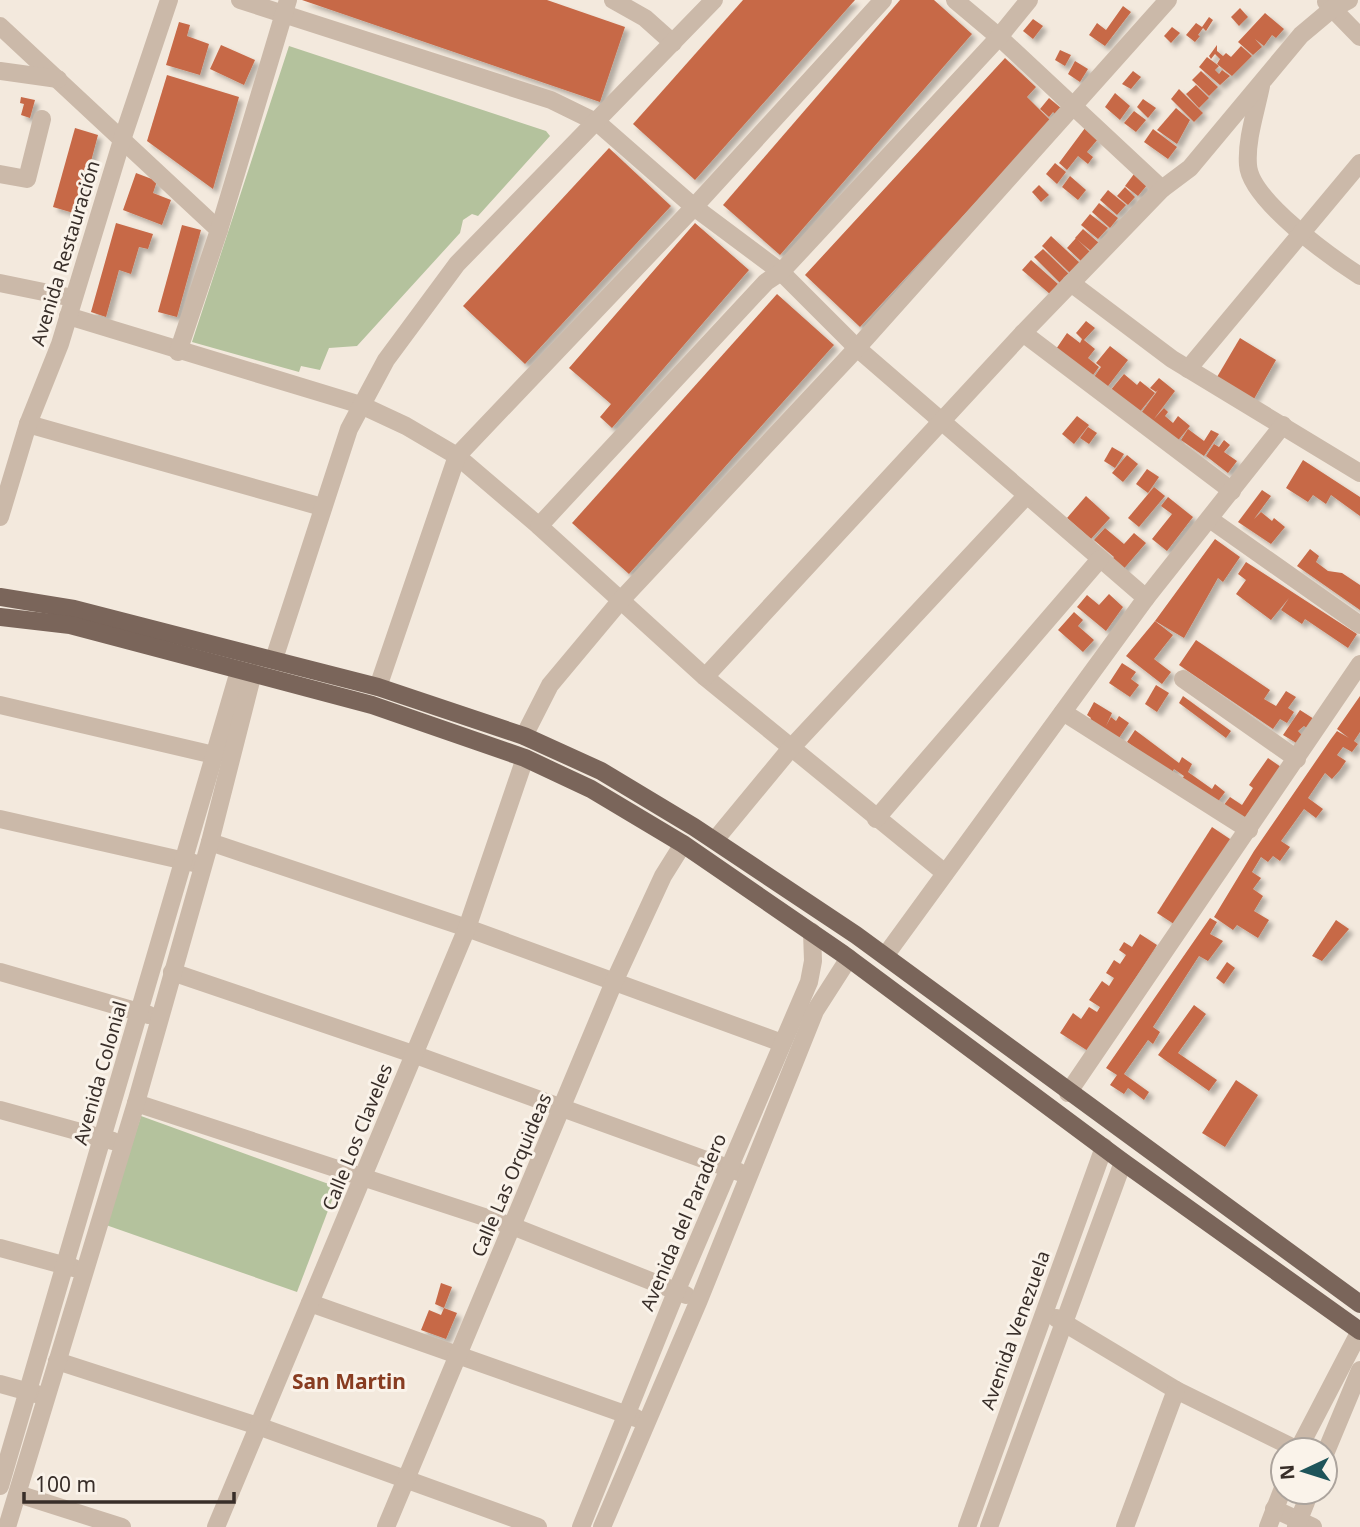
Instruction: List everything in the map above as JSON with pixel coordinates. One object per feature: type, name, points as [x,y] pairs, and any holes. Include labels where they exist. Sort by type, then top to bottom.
[{"type":"main road","points":[[0,597],[74,609],[378,687],[524,736],[601,771],[715,840],[856,935],[1068,1093],[1360,1304]]},
{"type":"main road","points":[[0,617],[70,625],[372,705],[525,758],[591,789],[683,844],[846,956],[1123,1162],[1360,1331]]},
{"type":"main road","points":[[846,956],[856,935]]},
{"type":"street","name":"Avenida Restauración","points":[[0,517],[28,424],[60,344],[122,140],[169,0]]},
{"type":"street","points":[[240,0],[285,8],[551,100],[598,123],[694,207],[781,272],[857,348],[1146,598]]},
{"type":"street","points":[[613,0],[645,18],[673,43]]},
{"type":"street","points":[[274,659],[349,429],[386,360],[457,264],[598,123],[714,0]]},
{"type":"street","points":[[378,687],[457,456],[694,207],[883,0]]},
{"type":"street","points":[[955,0],[999,37],[1162,189]]},
{"type":"street","points":[[540,526],[766,282],[781,272],[999,37],[1029,0]]},
{"type":"street","points":[[524,736],[550,685],[621,600],[857,348],[1168,0]]},
{"type":"street","points":[[705,677],[1023,333],[1162,189],[1190,168],[1328,4],[1349,0]]},
{"type":"street","points":[[1328,4],[1360,37]]},
{"type":"street","points":[[178,352],[219,230],[285,8]]},
{"type":"street","points":[[0,26],[219,230]]},
{"type":"street","points":[[0,71],[58,79]]},
{"type":"street","points":[[1261,83],[1248,148],[1248,168],[1257,187],[1300,233],[1360,276]]},
{"type":"street","points":[[0,174],[27,179],[42,119]]},
{"type":"street","points":[[1188,369],[1360,163]]},
{"type":"street","points":[[0,283],[71,307],[178,352],[361,405],[406,426],[457,456],[540,526],[705,677],[945,873]]},
{"type":"street","points":[[1071,283],[1188,369],[1360,473]]},
{"type":"street","points":[[1023,333],[1232,491]]},
{"type":"street","points":[[28,424],[322,507]]},
{"type":"street","points":[[885,956],[1146,598],[1211,520],[1283,425]]},
{"type":"street","points":[[715,840],[791,748],[1027,495]]},
{"type":"street","points":[[1211,520],[1360,625]]},
{"type":"street","points":[[876,819],[1100,559]]},
{"type":"street","points":[[1068,1093],[1360,664]]},
{"type":"street","points":[[6,1520],[18,1494],[136,1103],[211,842],[246,672]]},
{"type":"street","name":"Avenida Colonial","points":[[0,1486],[214,755],[246,672]]},
{"type":"street","points":[[1183,679],[1297,759]]},
{"type":"street","points":[[0,705],[214,755]]},
{"type":"street","points":[[1063,712],[1249,830]]},
{"type":"street","name":"Calle Los Claveles","points":[[216,1527],[467,928],[525,758]]},
{"type":"street","points":[[0,819],[203,866]]},
{"type":"street","points":[[211,842],[467,928],[782,1043]]},
{"type":"street","name":"Calle Las Orquideas","points":[[386,1527],[614,982],[663,876],[683,844]]},
{"type":"street","name":"Avenida del Paradero","points":[[583,1523],[625,1414],[809,982],[813,961],[811,932]]},
{"type":"street","points":[[583,1523],[602,1527],[699,1300],[815,1011],[846,956]]},
{"type":"street","points":[[0,972],[159,1018]]},
{"type":"street","points":[[172,972],[413,1054],[748,1176]]},
{"type":"street","points":[[136,1103],[512,1226],[699,1300]]},
{"type":"street","points":[[0,1110],[123,1144]]},
{"type":"street","name":"Avenida Venezuela","points":[[967,1527],[1104,1147]]},
{"type":"street","points":[[989,1527],[1123,1162]]},
{"type":"street","points":[[0,1248],[85,1271]]},
{"type":"street","points":[[310,1303],[646,1422]]},
{"type":"street","points":[[1044,1314],[1064,1321],[1176,1390],[1270,1436]]},
{"type":"street","points":[[1305,1436],[1360,1331]]},
{"type":"street","points":[[57,1362],[258,1426],[538,1527]]},
{"type":"street","points":[[1332,1436],[1360,1370]]},
{"type":"street","points":[[0,1384],[47,1397]]},
{"type":"street","points":[[1125,1527],[1176,1390]]},
{"type":"street","points":[[18,1494],[122,1527]]},
{"type":"street","points":[[1268,1527],[1275,1506]]},
{"type":"street","points":[[1274,1509],[1303,1525],[1307,1506]]},
{"type":"green space","points":[[289,46],[546,131],[550,136],[478,216],[472,214],[463,220],[460,233],[357,346],[329,348],[320,370],[301,366],[299,372],[192,342]]},
{"type":"green space","points":[[141,1116],[337,1187],[297,1292],[106,1225]]},
{"type":"building","points":[[302,0],[547,0],[625,27],[600,102]]},
{"type":"building","points":[[743,0],[855,0],[695,180],[633,124]]},
{"type":"building","points":[[900,0],[934,0],[972,34],[780,255],[723,205]]},
{"type":"building","points":[[1123,6],[1131,12],[1105,46],[1089,35],[1097,23],[1106,30]]},
{"type":"building","points":[[1240,8],[1248,17],[1239,26],[1231,17]]},
{"type":"building","points":[[1265,13],[1284,29],[1276,38],[1272,35],[1264,46],[1255,39],[1262,47],[1253,55],[1238,42]]},
{"type":"building","points":[[1209,17],[1213,20],[1206,31],[1203,28],[1195,42],[1186,35],[1196,23],[1202,27]]},
{"type":"building","points":[[1033,19],[1043,26],[1033,39],[1023,31]]},
{"type":"building","points":[[179,22],[190,25],[187,36],[209,44],[200,75],[166,65]]},
{"type":"building","points":[[1172,27],[1180,33],[1171,43],[1164,36]]},
{"type":"building","points":[[221,45],[255,60],[244,85],[210,69]]},
{"type":"building","points":[[1217,45],[1217,51],[1223,56],[1226,53],[1231,57],[1241,46],[1252,56],[1232,76],[1217,64],[1220,59],[1215,54],[1211,59],[1209,56]]},
{"type":"building","points":[[1060,50],[1071,55],[1065,66],[1055,60]]},
{"type":"building","points":[[1207,57],[1219,66],[1215,70],[1219,74],[1222,70],[1230,76],[1220,85],[1199,67]]},
{"type":"building","points":[[1005,58],[1036,87],[1027,97],[1051,121],[860,327],[805,275]]},
{"type":"building","points":[[1075,61],[1088,69],[1080,82],[1068,74]]},
{"type":"building","points":[[1133,71],[1141,77],[1131,89],[1122,84]]},
{"type":"building","points":[[1201,71],[1218,87],[1209,96],[1192,80]]},
{"type":"building","points":[[167,75],[239,97],[213,189],[147,141]]},
{"type":"building","points":[[1196,85],[1209,98],[1199,108],[1186,94]]},
{"type":"building","points":[[1179,89],[1203,113],[1194,122],[1171,99]]},
{"type":"building","points":[[1115,93],[1130,106],[1120,120],[1105,107]]},
{"type":"building","points":[[21,97],[35,100],[30,118],[21,115],[24,104],[20,103]]},
{"type":"building","points":[[1049,98],[1062,109],[1056,115],[1053,112],[1049,117],[1040,109]]},
{"type":"building","points":[[1143,99],[1156,108],[1148,118],[1137,107]]},
{"type":"building","points":[[1176,108],[1190,120],[1177,144],[1157,130]]},
{"type":"building","points":[[1134,111],[1146,120],[1136,132],[1124,123]]},
{"type":"building","points":[[75,128],[98,135],[77,214],[53,207]]},
{"type":"building","points":[[1085,128],[1098,139],[1087,152],[1093,157],[1088,164],[1078,156],[1067,170],[1059,163]]},
{"type":"building","points":[[1153,129],[1177,147],[1168,159],[1144,142]]},
{"type":"building","points":[[609,148],[671,206],[525,364],[463,306]]},
{"type":"building","points":[[1055,163],[1066,172],[1057,184],[1046,174]]},
{"type":"building","points":[[136,173],[157,181],[153,193],[171,200],[162,225],[123,210]]},
{"type":"building","points":[[1134,174],[1147,185],[1138,196],[1125,186]]},
{"type":"building","points":[[1070,176],[1086,190],[1078,200],[1062,187]]},
{"type":"building","points":[[1039,185],[1049,195],[1041,202],[1032,192]]},
{"type":"building","points":[[1125,187],[1135,197],[1128,205],[1117,196]]},
{"type":"building","points":[[1108,190],[1126,205],[1117,215],[1100,200]]},
{"type":"building","points":[[1099,203],[1118,218],[1110,228],[1092,212]]},
{"type":"building","points":[[1090,214],[1108,228],[1098,239],[1081,225]]},
{"type":"building","points":[[116,223],[153,234],[148,249],[139,247],[131,274],[119,270],[106,317],[91,312]]},
{"type":"building","points":[[695,223],[749,270],[612,428],[600,417],[611,404],[569,368]]},
{"type":"building","points":[[182,225],[201,230],[177,317],[158,312]]},
{"type":"building","points":[[1083,229],[1099,243],[1091,251],[1075,238]]},
{"type":"building","points":[[1051,236],[1080,263],[1070,273],[1042,246]]},
{"type":"building","points":[[1076,238],[1091,253],[1082,262],[1067,248]]},
{"type":"building","points":[[1043,249],[1069,274],[1060,283],[1034,257]]},
{"type":"building","points":[[1031,260],[1058,284],[1050,294],[1022,270]]},
{"type":"building","points":[[777,294],[834,345],[629,574],[572,523]]},
{"type":"building","points":[[1086,321],[1095,328],[1084,340],[1095,349],[1088,358],[1099,367],[1090,379],[1054,352],[1067,333],[1080,343],[1082,339],[1076,333]]},
{"type":"building","points":[[1240,338],[1276,360],[1254,399],[1217,377]]},
{"type":"building","points":[[1110,346],[1128,360],[1105,390],[1092,380],[1101,367],[1096,363]]},
{"type":"building","points":[[1124,374],[1137,385],[1140,381],[1155,393],[1138,414],[1110,391]]},
{"type":"building","points":[[1159,378],[1175,391],[1154,419],[1164,408],[1168,412],[1165,416],[1173,423],[1178,416],[1190,426],[1175,444],[1139,416],[1158,390],[1156,392],[1150,388]]},
{"type":"building","points":[[1077,416],[1089,425],[1074,444],[1062,434]]},
{"type":"building","points":[[1088,427],[1097,433],[1089,444],[1080,438]]},
{"type":"building","points":[[1188,429],[1204,441],[1211,430],[1219,434],[1204,456],[1181,440]]},
{"type":"building","points":[[1224,440],[1230,445],[1224,452],[1237,461],[1228,473],[1206,456],[1214,444],[1219,447]]},
{"type":"building","points":[[1112,447],[1124,454],[1115,468],[1104,461]]},
{"type":"building","points":[[1127,455],[1138,464],[1123,482],[1112,473]]},
{"type":"building","points":[[1303,460],[1360,497],[1360,516],[1331,495],[1326,504],[1313,495],[1308,502],[1286,488]]},
{"type":"building","points":[[1147,469],[1159,477],[1148,493],[1136,484]]},
{"type":"building","points":[[1154,487],[1165,496],[1139,527],[1128,518]]},
{"type":"building","points":[[1262,490],[1271,496],[1254,519],[1261,512],[1285,527],[1271,544],[1238,522]]},
{"type":"building","points":[[1086,496],[1110,518],[1091,539],[1067,518]]},
{"type":"building","points":[[1168,497],[1193,517],[1167,551],[1152,539],[1172,514],[1161,506]]},
{"type":"building","points":[[1105,528],[1124,544],[1134,533],[1146,543],[1121,572],[1110,562],[1114,557],[1094,540]]},
{"type":"building","points":[[1215,539],[1240,557],[1223,582],[1218,578],[1184,638],[1155,621]]},
{"type":"building","points":[[1310,549],[1319,556],[1316,562],[1328,571],[1342,573],[1360,585],[1360,610],[1297,566]]},
{"type":"building","points":[[1246,562],[1357,634],[1348,648],[1305,619],[1302,624],[1281,610],[1289,598],[1271,620],[1236,594],[1246,580],[1238,574]]},
{"type":"building","points":[[1109,594],[1123,607],[1106,631],[1077,607],[1087,595],[1099,605]]},
{"type":"building","points":[[1074,612],[1083,620],[1078,626],[1094,640],[1083,652],[1058,630]]},
{"type":"building","points":[[1155,621],[1173,635],[1154,659],[1171,672],[1162,684],[1126,656]]},
{"type":"building","points":[[1196,640],[1270,690],[1264,699],[1276,706],[1286,691],[1296,697],[1288,708],[1294,712],[1287,723],[1280,719],[1273,729],[1179,665]]},
{"type":"building","points":[[1122,663],[1136,672],[1131,679],[1139,685],[1130,697],[1109,683]]},
{"type":"building","points":[[1156,685],[1169,693],[1157,712],[1145,704]]},
{"type":"building","points":[[1183,696],[1231,731],[1226,738],[1179,703]]},
{"type":"building","points":[[1360,696],[1360,732],[1354,741],[1358,744],[1352,752],[1343,747],[1337,755],[1346,761],[1340,770],[1332,779],[1325,773],[1308,798],[1323,809],[1316,818],[1304,809],[1281,841],[1290,847],[1280,861],[1273,856],[1268,862],[1261,857],[1252,872],[1261,878],[1253,889],[1263,896],[1254,911],[1269,920],[1258,938],[1237,925],[1233,930],[1214,917],[1254,851],[1337,731],[1349,738],[1337,729]]},
{"type":"building","points":[[1094,702],[1112,713],[1106,726],[1111,717],[1116,721],[1119,716],[1129,723],[1115,744],[1086,726],[1091,718],[1087,715]]},
{"type":"building","points":[[1300,710],[1314,719],[1309,730],[1304,726],[1298,731],[1303,736],[1298,744],[1283,735]]},
{"type":"building","points":[[1135,730],[1179,763],[1182,757],[1192,764],[1188,772],[1212,789],[1215,784],[1225,792],[1217,803],[1182,779],[1184,776],[1174,769],[1171,774],[1127,742]]},
{"type":"building","points":[[1268,758],[1281,767],[1243,820],[1223,806],[1230,797],[1242,805],[1253,788],[1249,785]]},
{"type":"building","points":[[1212,827],[1233,841],[1177,926],[1157,913]]},
{"type":"building","points":[[1210,918],[1217,922],[1210,934],[1223,941],[1208,961],[1199,956],[1153,1027],[1160,1032],[1153,1044],[1148,1040],[1124,1074],[1149,1092],[1144,1100],[1128,1088],[1124,1094],[1110,1085],[1117,1075],[1106,1068]]},
{"type":"building","points":[[1336,920],[1349,929],[1322,961],[1312,956]]},
{"type":"building","points":[[1140,934],[1157,945],[1088,1051],[1060,1033],[1073,1013],[1081,1019],[1089,1007],[1097,1012],[1100,1007],[1089,1000],[1102,981],[1109,986],[1114,978],[1106,973],[1114,960],[1120,964],[1126,955],[1119,950],[1124,942],[1132,947]]},
{"type":"building","points":[[1227,962],[1235,968],[1224,984],[1216,978]]},
{"type":"building","points":[[1194,1005],[1206,1014],[1178,1053],[1217,1080],[1209,1091],[1158,1055]]},
{"type":"building","points":[[1236,1080],[1258,1095],[1225,1147],[1202,1133]]},
{"type":"building","points":[[441,1283],[452,1287],[444,1308],[435,1304]]},
{"type":"building","points":[[444,1308],[457,1313],[446,1339],[421,1330],[429,1310],[441,1315]]},
{"type":"district","name":"San Martin","points":[[349,1381]]}]
